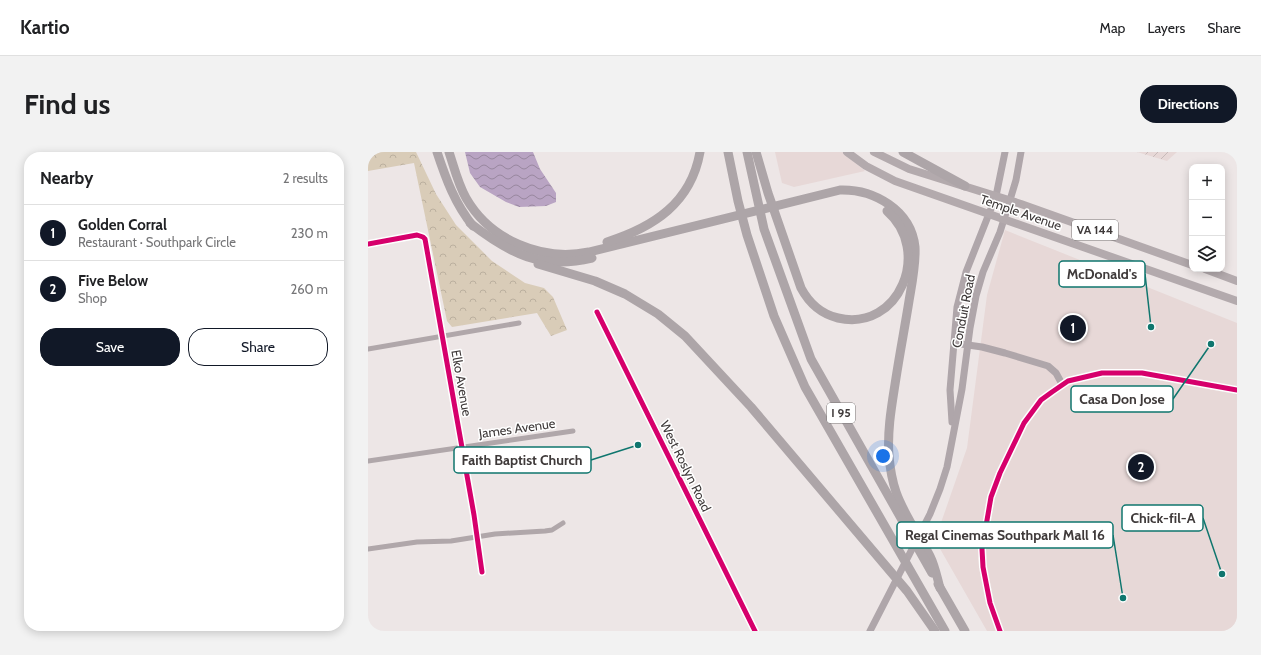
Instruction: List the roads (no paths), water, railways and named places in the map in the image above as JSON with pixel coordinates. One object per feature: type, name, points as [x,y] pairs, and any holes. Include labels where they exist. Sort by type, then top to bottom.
[{"type":"highway","points":[[437,152],[451,192],[470,222],[485,240],[517,258],[595,281],[615,289],[648,307],[680,331],[751,407],[907,591],[935,631]]},
{"type":"highway","points":[[449,152],[463,192],[480,217],[497,232],[512,242],[549,253],[572,254],[589,252],[840,190],[856,190],[870,194],[891,206],[909,228],[914,240],[915,254],[912,282],[891,407],[889,440],[891,467],[896,493],[931,558],[940,588]]},
{"type":"highway","points":[[549,253],[575,250],[602,244],[637,231],[654,222],[669,210],[686,189],[696,168],[700,152]]},
{"type":"highway","name":"I 95","points":[[728,152],[747,235],[774,316],[805,387],[945,631]]},
{"type":"highway","name":"I 95","points":[[747,152],[764,229],[811,360],[965,631]]},
{"type":"highway","points":[[470,222],[501,246],[523,255],[540,260],[571,261],[598,256],[834,197],[855,196],[870,200],[883,208],[895,218],[905,237],[908,249],[908,268],[903,285],[896,297],[888,305],[870,316],[852,320],[832,316],[815,306],[805,294],[798,280],[781,230],[768,193],[756,152]]},
{"type":"highway","points":[[903,152],[964,186]]},
{"type":"main road","name":"Temple Avenue","points":[[846,152],[866,166],[895,181],[1237,301]]},
{"type":"main road","name":"Temple Avenue","points":[[874,152],[908,169],[1010,200],[1189,263]]},
{"type":"main road","name":"Conduit Road","points":[[953,432],[950,390],[955,319],[960,293],[968,268],[996,196],[1005,152]]},
{"type":"main road","name":"Conduit Road","points":[[870,631],[930,514],[947,467],[962,389],[974,308],[983,272],[1010,200],[1016,180],[1021,152]]},
{"type":"main road","points":[[1214,272],[1237,280]]},
{"type":"main road","points":[[954,343],[968,344],[1005,352],[1048,366],[1056,373],[1062,384]]},
{"type":"main road","points":[[1000,631],[990,603],[983,567],[982,549],[991,497],[1008,455],[1028,418],[1042,400],[1062,384],[1073,379],[1094,374],[1131,373],[1237,390]]},
{"type":"street","name":"Elko Avenue","points":[[368,244],[417,235],[420,235],[425,239],[462,448],[482,572]]},
{"type":"street","name":"West Roslyn Road","points":[[597,312],[755,631]]},
{"type":"street","points":[[368,349],[519,323]]},
{"type":"street","name":"James Avenue","points":[[368,462],[573,431]]},
{"type":"street","points":[[368,549],[417,542],[451,541],[500,534],[545,532],[552,530],[562,523]]},
{"type":"water","points":[[465,152],[533,152],[540,169],[556,193],[556,202],[546,206],[519,207],[506,202],[480,187],[470,173]]},
{"type":"place","name":"McDonald's","points":[[1151,327]]},
{"type":"place","name":"Golden Corral","points":[[1073,328]]},
{"type":"place","name":"Casa Don Jose","points":[[1211,344]]},
{"type":"place","name":"Faith Baptist Church","points":[[638,445]]},
{"type":"place","name":"Five Below","points":[[1141,467]]},
{"type":"place","name":"Chick-fil-A","points":[[1222,574]]},
{"type":"place","name":"Regal Cinemas Southpark Mall 16","points":[[1123,598]]}]
